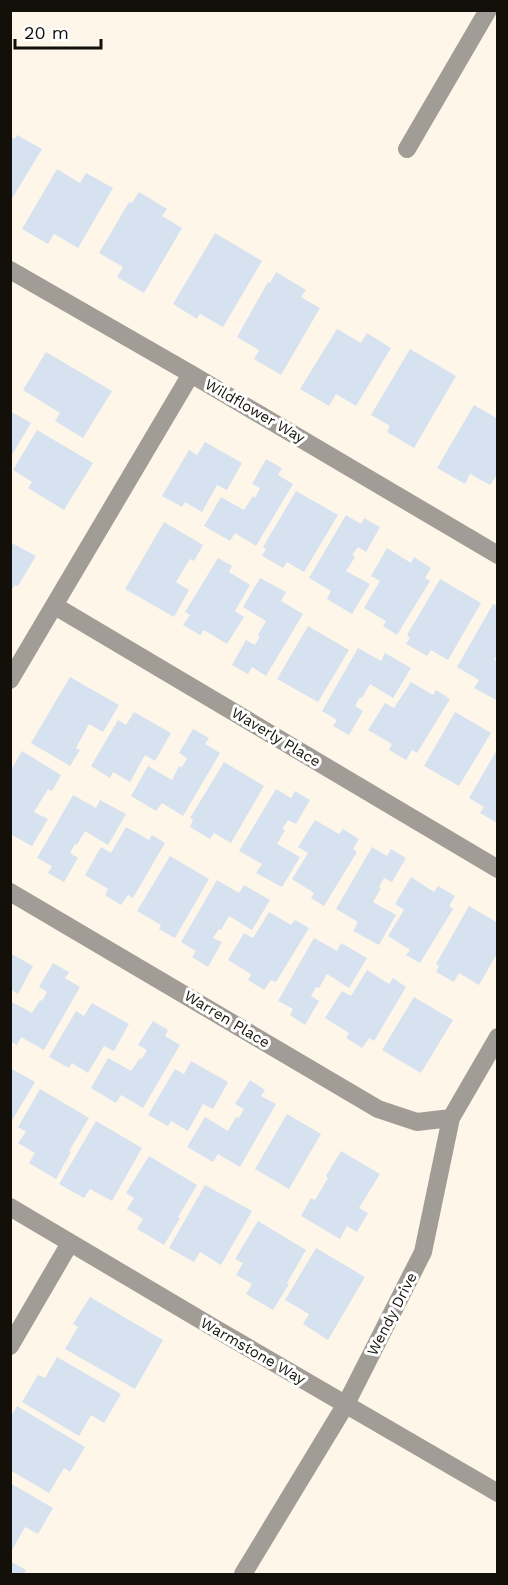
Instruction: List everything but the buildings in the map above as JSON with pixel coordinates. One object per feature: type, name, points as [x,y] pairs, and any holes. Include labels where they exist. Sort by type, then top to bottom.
[{"type":"street","points":[[407,149],[488,10]]},
{"type":"street","name":"Wildflower Way","points":[[10,270],[498,555]]},
{"type":"street","points":[[10,680],[191,374]]},
{"type":"street","name":"Waverly Place","points":[[55,606],[498,869]]},
{"type":"street","name":"Warren Place","points":[[10,892],[378,1109],[417,1122],[451,1118]]},
{"type":"street","name":"Wendy Drive","points":[[243,1575],[346,1404],[423,1252],[451,1118],[498,1038]]},
{"type":"street","name":"Warmstone Way","points":[[10,1207],[206,1324],[498,1492]]},
{"type":"street","points":[[10,1346],[70,1243]]}]
